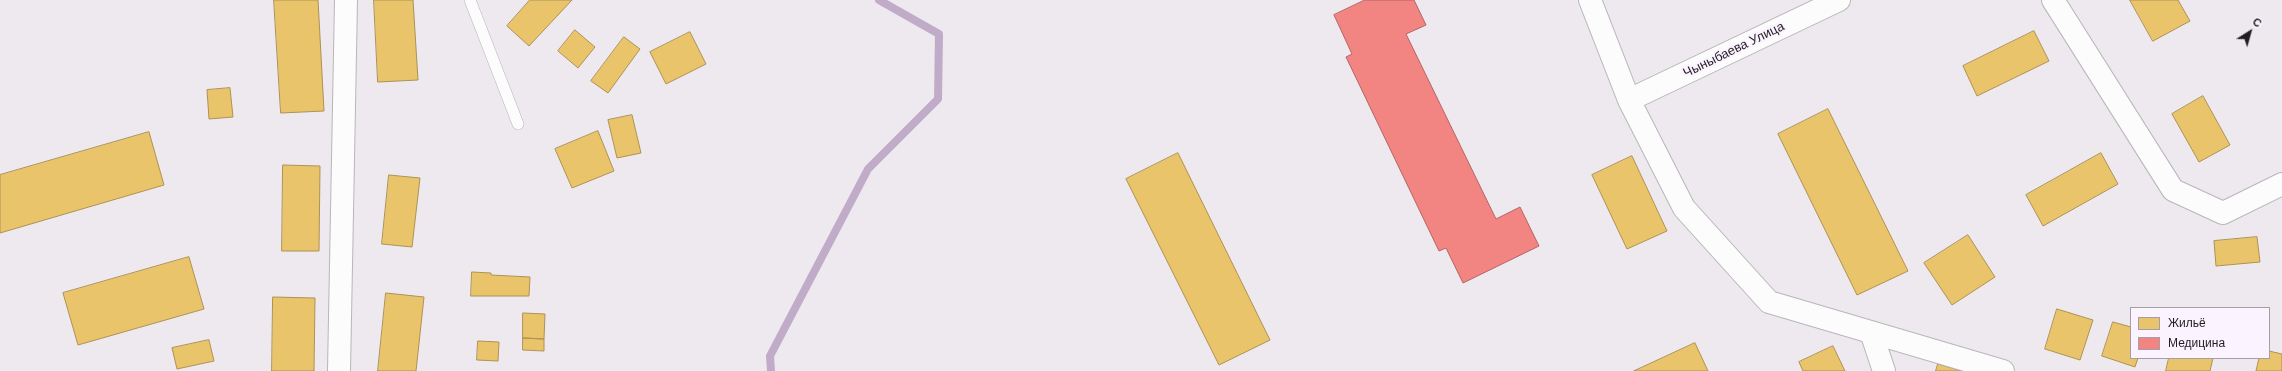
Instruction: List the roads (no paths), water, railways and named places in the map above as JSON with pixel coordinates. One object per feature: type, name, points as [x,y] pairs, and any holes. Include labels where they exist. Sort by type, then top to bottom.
[{"type":"street","points":[[339,371],[346,0]]},
{"type":"street","points":[[1590,0],[1629,100],[1684,208],[1769,302],[2003,371]]},
{"type":"street","name":"Чыныбаева Улица","points":[[1629,100],[1839,0]]},
{"type":"street","points":[[2053,0],[2174,190],[2223,213],[2282,184]]},
{"type":"street","points":[[1871,332],[1884,371]]},
{"type":"lane","points":[[470,0],[518,124]]},
{"type":"waterway","points":[[771,371],[770,356],[868,169],[938,99],[939,34],[879,0]]}]
